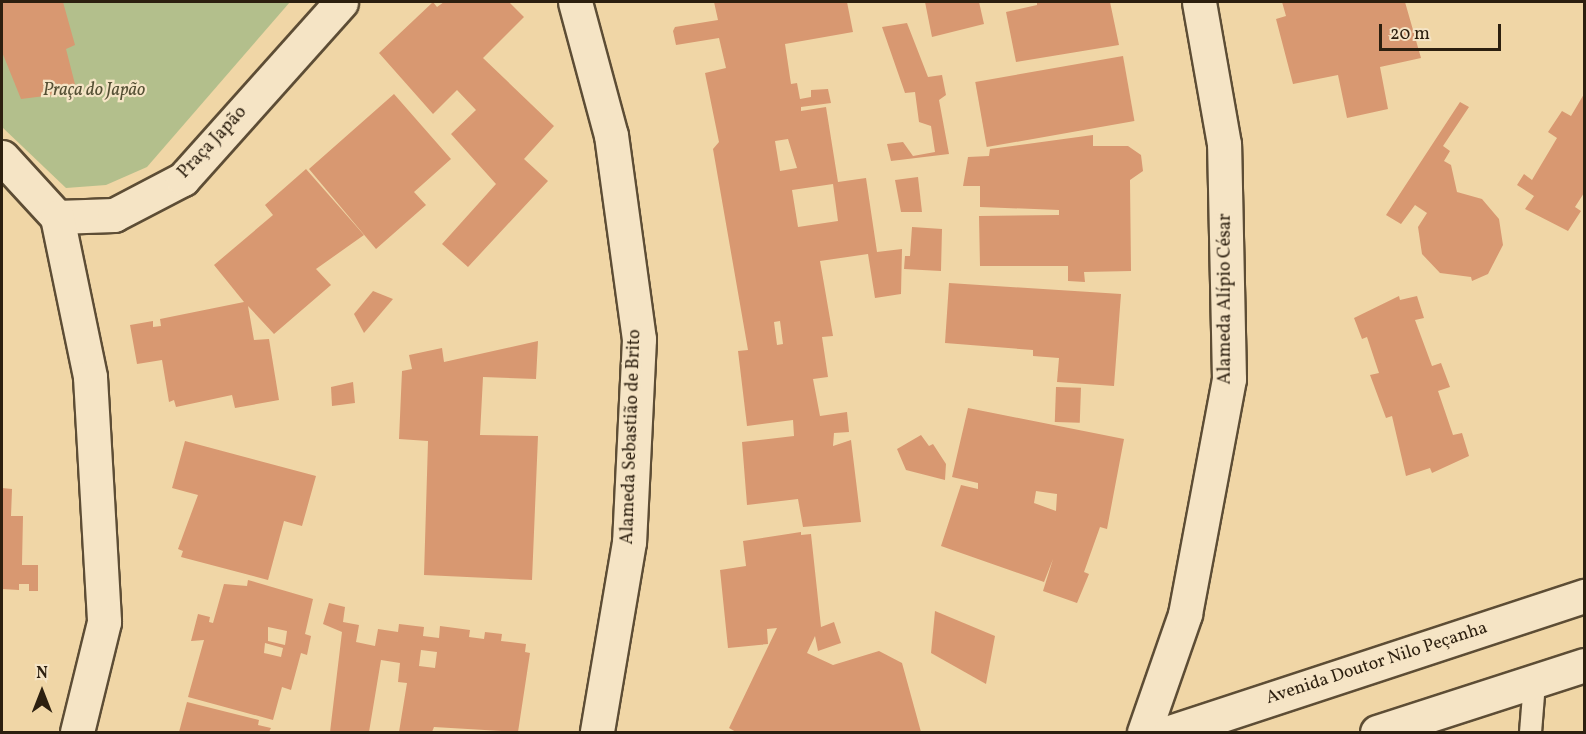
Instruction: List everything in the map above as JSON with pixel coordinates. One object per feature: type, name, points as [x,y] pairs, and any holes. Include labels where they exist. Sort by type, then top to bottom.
[{"type":"street","name":"Praça Japão","points":[[57,217],[114,215],[183,179],[341,2]]},
{"type":"street","name":"Alameda Sebastião de Brito","points":[[575,2],[611,135],[639,339],[629,542],[597,732]]},
{"type":"street","name":"Alameda Alípio César","points":[[1144,732],[1185,614],[1229,379],[1224,144],[1199,2]]},
{"type":"street","points":[[2,157],[57,217],[90,376],[105,622],[77,732]]},
{"type":"street","name":"Avenida Doutor Nilo Peçanha","points":[[1170,732],[1584,596]]},
{"type":"street","points":[[1377,732],[1584,665]]},
{"type":"lane","points":[[1530,732],[1534,682]]},
{"type":"green space","name":"Praça do Japão","points":[[2,2],[290,2],[147,167],[106,185],[66,188],[2,127]]},
{"type":"building","points":[[2,2],[63,2],[75,45],[66,49],[77,92],[21,99],[2,52]]},
{"type":"building","points":[[433,2],[437,7],[444,2],[509,2],[524,17],[483,58],[554,126],[524,159],[548,181],[468,267],[442,244],[496,184],[451,134],[476,110],[457,90],[433,114],[379,53]]},
{"type":"building","points":[[714,2],[847,2],[853,32],[785,44],[791,84],[797,83],[800,99],[811,97],[811,90],[828,89],[831,103],[801,107],[801,111],[826,107],[838,182],[866,178],[877,252],[902,249],[901,294],[875,298],[868,254],[820,261],[833,336],[822,337],[828,377],[813,379],[820,416],[847,412],[849,432],[834,433],[833,446],[851,440],[861,522],[803,527],[798,499],[747,505],[742,442],[794,436],[793,420],[747,426],[738,351],[748,350],[713,149],[719,142],[705,73],[726,68],[719,38],[676,45],[673,31],[675,27],[718,20]],"holes":[[[788,139],[797,168],[780,171],[775,141]],[[833,184],[838,221],[798,227],[792,190]],[[780,321],[783,344],[777,345],[774,322]]]},
{"type":"building","points":[[925,2],[979,2],[984,24],[932,37]]},
{"type":"building","points":[[1037,2],[1110,2],[1119,45],[1016,62],[1006,12],[1037,5]]},
{"type":"building","points":[[1282,2],[1405,2],[1421,58],[1380,67],[1388,109],[1347,118],[1338,75],[1293,84],[1276,19],[1286,16]]},
{"type":"building","points":[[907,23],[928,77],[942,75],[946,95],[939,100],[949,154],[891,161],[887,144],[903,142],[913,156],[935,152],[931,126],[919,122],[915,92],[905,93],[882,27]]},
{"type":"building","points":[[1123,56],[1134,121],[987,147],[975,82]]},
{"type":"building","points":[[394,94],[451,159],[414,192],[426,205],[376,249],[309,169]]},
{"type":"building","points":[[1584,94],[1584,193],[1575,207],[1581,211],[1568,231],[1525,209],[1534,196],[1517,185],[1524,174],[1532,180],[1557,138],[1548,132],[1562,111],[1571,116]]},
{"type":"building","points":[[1460,102],[1469,107],[1443,146],[1450,151],[1444,161],[1451,165],[1457,192],[1482,199],[1499,219],[1503,245],[1488,274],[1472,281],[1471,277],[1440,273],[1422,254],[1418,227],[1427,213],[1415,205],[1401,224],[1386,215]]},
{"type":"building","points":[[1093,135],[1093,146],[1128,146],[1141,155],[1143,171],[1130,180],[1131,271],[1084,272],[1085,282],[1068,281],[1068,266],[980,266],[979,216],[1059,215],[1059,210],[980,207],[980,186],[963,186],[968,157],[989,156],[990,149]]},
{"type":"building","points":[[306,169],[364,235],[316,269],[331,285],[274,334],[248,306],[254,340],[269,339],[279,400],[235,408],[232,395],[176,407],[174,400],[169,402],[162,360],[137,364],[130,325],[153,321],[153,327],[161,326],[160,319],[244,302],[214,265],[273,215],[265,205]]},
{"type":"building","points":[[918,177],[922,212],[901,212],[895,180]]},
{"type":"building","points":[[912,227],[942,229],[941,271],[904,269],[905,256],[910,256]]},
{"type":"building","points":[[949,283],[1121,294],[1114,386],[1057,382],[1059,358],[1033,356],[1033,350],[945,343]]},
{"type":"building","points":[[373,291],[393,299],[364,333],[354,314]]},
{"type":"building","points":[[1399,296],[1400,300],[1417,296],[1424,318],[1415,320],[1432,366],[1441,363],[1450,387],[1438,391],[1453,435],[1462,433],[1469,456],[1432,473],[1430,468],[1406,476],[1392,416],[1386,418],[1370,375],[1379,373],[1367,337],[1362,339],[1354,318]]},
{"type":"building","points":[[538,341],[536,379],[483,377],[480,435],[538,436],[532,580],[424,575],[428,441],[399,439],[402,371],[412,369],[409,355],[442,348],[444,362]]},
{"type":"building","points":[[353,382],[355,403],[332,406],[331,387]]},
{"type":"building","points":[[1056,387],[1081,388],[1080,423],[1055,422]]},
{"type":"building","points":[[968,408],[1124,439],[1107,529],[1100,527],[1084,572],[1089,574],[1077,603],[1043,591],[1053,559],[1044,582],[941,546],[961,485],[978,489],[978,483],[952,477]],"holes":[[[1036,491],[1057,494],[1056,511],[1034,503]]]},
{"type":"building","points":[[921,435],[929,446],[933,444],[946,464],[945,480],[906,470],[897,449]]},
{"type":"building","points":[[185,441],[316,476],[302,526],[284,521],[268,580],[181,557],[183,551],[178,549],[198,495],[172,488]]},
{"type":"building","points":[[2,488],[12,489],[11,516],[23,516],[22,565],[38,565],[38,591],[29,591],[29,584],[19,584],[19,590],[2,589]]},
{"type":"building","points":[[801,532],[801,535],[811,534],[821,627],[834,622],[841,643],[818,651],[815,636],[807,653],[833,665],[879,651],[902,663],[921,732],[736,732],[729,728],[777,628],[767,629],[768,644],[728,648],[720,570],[746,566],[743,541]]},
{"type":"building","points":[[248,580],[313,599],[305,634],[311,636],[307,655],[301,653],[291,690],[282,687],[273,720],[188,697],[204,640],[191,641],[198,614],[210,617],[209,622],[213,623],[224,584],[247,586]],"holes":[[[268,627],[287,631],[285,645],[268,641]],[[265,643],[283,648],[281,657],[264,653]]]},
{"type":"building","points":[[329,603],[345,607],[343,622],[359,625],[356,642],[375,646],[378,629],[398,632],[399,624],[424,627],[423,636],[439,638],[440,626],[470,630],[469,637],[484,639],[485,632],[502,634],[501,641],[526,644],[525,652],[530,653],[518,732],[434,727],[432,732],[399,732],[407,683],[398,682],[400,663],[381,660],[369,732],[330,732],[342,632],[323,624]],"holes":[[[421,650],[437,652],[435,668],[419,666]]]},
{"type":"building","points":[[935,611],[995,636],[986,684],[931,653]]},
{"type":"building","points":[[187,702],[259,720],[258,725],[271,728],[269,732],[179,732]]}]
